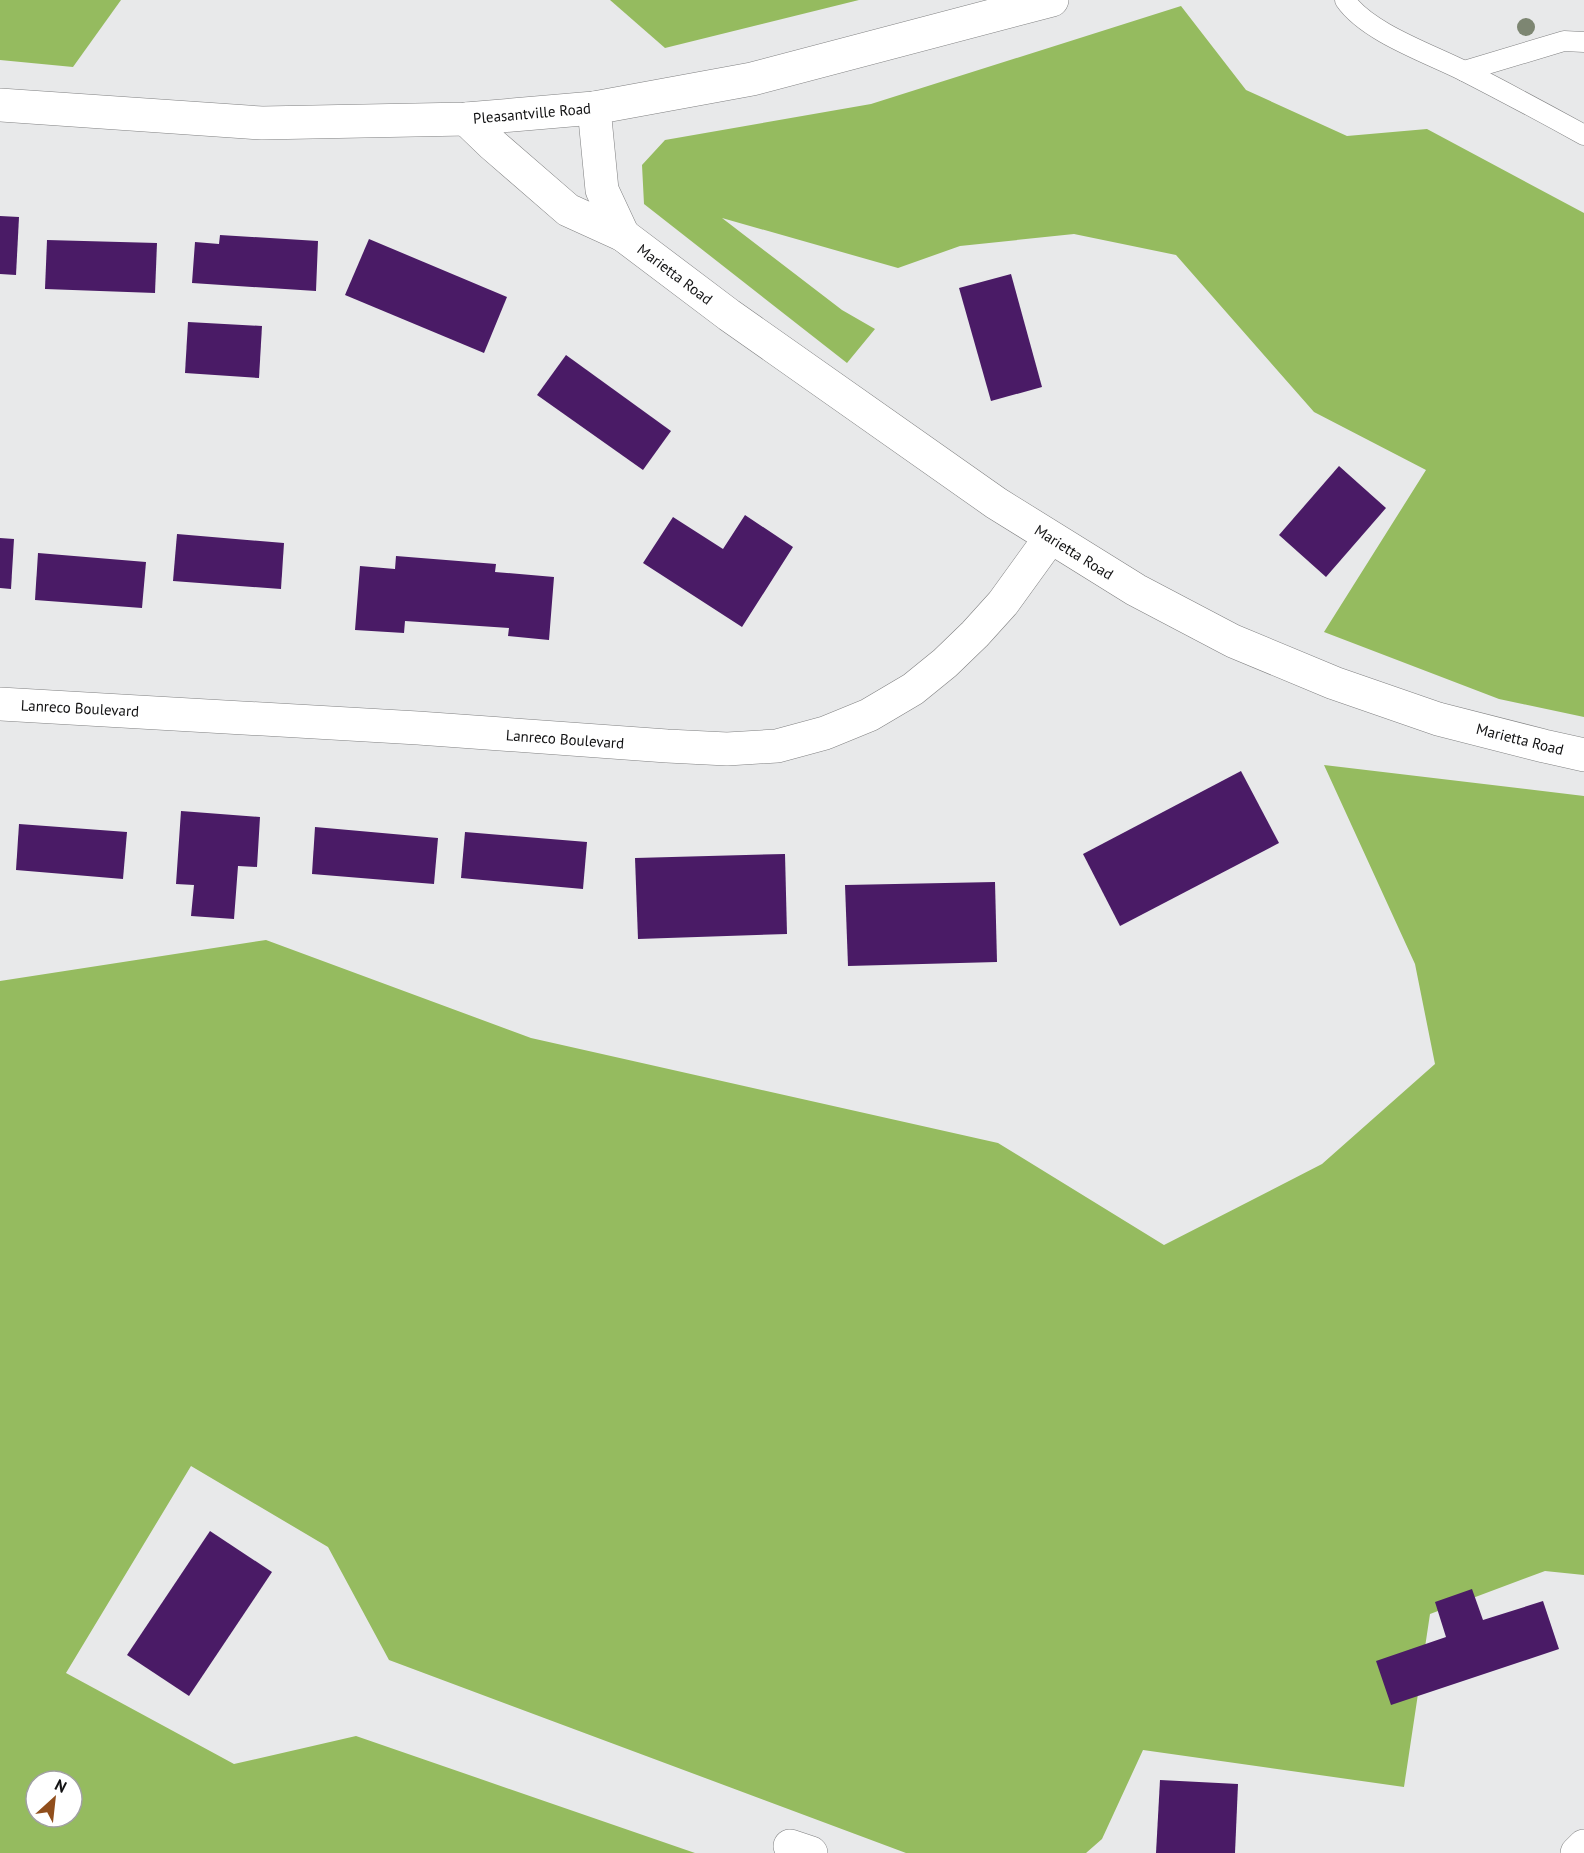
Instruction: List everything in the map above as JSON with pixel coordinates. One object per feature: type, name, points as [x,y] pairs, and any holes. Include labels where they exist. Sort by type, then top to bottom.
[{"type":"street","name":"Pleasantville Road","points":[[0,105],[262,123],[466,119],[594,108],[752,79],[1052,0]]},
{"type":"street","name":"Marietta Road","points":[[594,108],[602,190],[623,235]]},
{"type":"street","name":"Marietta Road","points":[[466,119],[568,210],[623,235],[788,357],[996,504],[1136,590],[1233,641],[1334,683],[1438,719],[1584,755]]},
{"type":"street","name":"Lanreco Boulevard","points":[[0,704],[717,749],[777,746],[825,733],[868,715],[913,689],[975,634],[1003,603],[1050,538]]},
{"type":"street","points":[[1577,1853],[1584,1846]]},
{"type":"lane","points":[[1345,0],[1361,17],[1386,33],[1464,71],[1584,135]]},
{"type":"lane","points":[[1464,71],[1564,41],[1584,42]]},
{"type":"green space","points":[[0,0],[121,0],[73,67],[0,60]]},
{"type":"green space","points":[[610,0],[859,0],[665,48]]},
{"type":"green space","points":[[1181,6],[1246,90],[1347,136],[1427,129],[1584,213],[1584,717],[1499,699],[1324,632],[1426,470],[1314,412],[1176,255],[1074,234],[960,246],[898,268],[722,218],[842,310],[875,329],[847,363],[644,204],[642,165],[665,140],[871,104]]},
{"type":"green space","points":[[1324,765],[1584,796],[1584,1575],[1545,1571],[1430,1614],[1404,1787],[1143,1750],[1102,1839],[1086,1853],[906,1853],[389,1660],[328,1547],[191,1466],[66,1673],[234,1764],[356,1736],[695,1853],[0,1853],[0,981],[266,940],[531,1038],[998,1143],[1164,1245],[1322,1164],[1435,1064],[1415,964]]},
{"type":"building","points":[[0,216],[19,217],[16,275],[0,274]]},
{"type":"building","points":[[220,235],[318,241],[316,291],[192,283],[195,242],[219,244]]},
{"type":"building","points":[[369,239],[507,297],[484,353],[345,295]]},
{"type":"building","points":[[47,240],[157,243],[155,293],[45,289]]},
{"type":"building","points":[[1011,274],[1042,387],[991,401],[959,288]]},
{"type":"building","points":[[188,322],[262,326],[259,378],[185,373]]},
{"type":"building","points":[[566,355],[671,431],[643,470],[537,395]]},
{"type":"building","points":[[1339,466],[1386,508],[1326,577],[1279,535]]},
{"type":"building","points":[[745,515],[793,547],[742,627],[643,563],[673,517],[723,549]]},
{"type":"building","points":[[177,534],[284,543],[281,589],[173,581]]},
{"type":"building","points":[[0,538],[14,539],[11,589],[0,588]]},
{"type":"building","points":[[38,553],[146,562],[142,608],[35,600]]},
{"type":"building","points":[[396,556],[496,564],[495,572],[554,577],[549,640],[508,636],[509,628],[405,621],[404,633],[355,630],[360,566],[395,569]]},
{"type":"building","points":[[1241,771],[1279,843],[1120,926],[1083,854]]},
{"type":"building","points":[[181,811],[260,817],[257,867],[238,866],[234,919],[191,916],[194,885],[176,884]]},
{"type":"building","points":[[19,824],[127,832],[123,879],[16,870]]},
{"type":"building","points":[[315,827],[438,838],[434,884],[312,874]]},
{"type":"building","points":[[465,832],[587,842],[583,889],[461,878]]},
{"type":"building","points":[[785,854],[787,934],[638,939],[635,858]]},
{"type":"building","points":[[995,882],[997,962],[848,966],[845,885]]},
{"type":"building","points":[[210,1531],[272,1572],[189,1696],[127,1655]]},
{"type":"building","points":[[1472,1589],[1483,1620],[1543,1601],[1559,1649],[1391,1705],[1376,1661],[1446,1637],[1435,1602]]},
{"type":"building","points":[[1160,1780],[1238,1784],[1235,1853],[1156,1853]]}]
